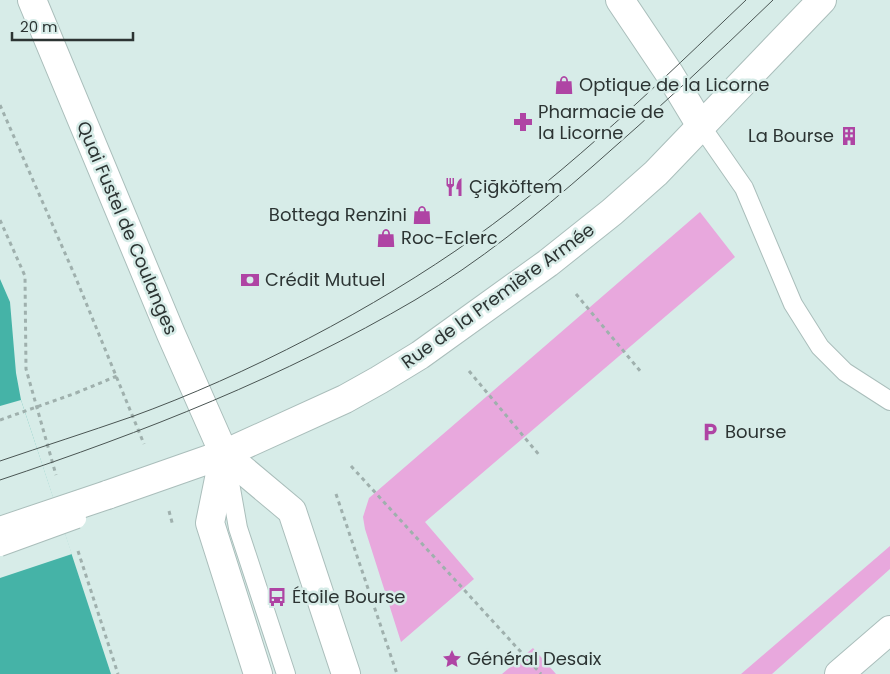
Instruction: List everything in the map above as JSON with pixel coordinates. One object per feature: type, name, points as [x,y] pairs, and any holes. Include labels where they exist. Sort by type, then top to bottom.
[{"type":"main road","name":"Quai Fustel de Coulanges","points":[[32,0],[171,334],[224,454]]},
{"type":"main road","points":[[620,0],[670,73],[701,126]]},
{"type":"main road","name":"Rue de la Première Armée","points":[[0,531],[109,501],[224,454],[345,399],[420,355],[527,279],[612,212],[656,173],[822,0]]},
{"type":"main road","points":[[258,674],[210,522],[224,454],[292,511],[346,674]]},
{"type":"main road","points":[[839,674],[890,630]]},
{"type":"lane","points":[[701,126],[744,188],[793,304],[820,346],[845,372],[890,401]]},
{"type":"lane","points":[[224,454],[238,528],[286,674]]},
{"type":"lane","points":[[0,547],[109,501]]},
{"type":"path","points":[[0,105],[117,376],[0,420]]},
{"type":"path","points":[[0,220],[24,276],[26,369],[58,480]]},
{"type":"path","points":[[576,294],[641,372]]},
{"type":"path","points":[[469,371],[540,456]]},
{"type":"path","points":[[351,466],[541,674]]},
{"type":"path","points":[[336,494],[397,674]]},
{"type":"path","points":[[76,545],[118,674]]},
{"type":"shaded area","points":[[700,212],[735,257],[425,522],[474,579],[401,642],[365,529],[363,517],[369,498]]},
{"type":"shaded area","points":[[890,546],[890,569],[772,674],[741,674]]},
{"type":"shaded area","points":[[533,648],[556,674],[502,674]]},
{"type":"water","points":[[0,279],[10,302],[16,373],[21,400],[111,674],[0,674]]},
{"type":"pier","points":[[21,400],[72,554],[0,578],[0,406]]},
{"type":"tram line","points":[[0,461],[131,417],[219,381],[264,361],[395,290],[474,238],[546,183],[614,124],[746,0]]},
{"type":"tram line","points":[[0,480],[54,462],[212,401],[315,354],[415,300],[462,270],[507,237],[572,184],[662,105],[773,0]]},
{"type":"place","name":"Optique de la Licorne","points":[[564,85]]},
{"type":"place","name":"Pharmacie de la Licorne","points":[[523,122]]},
{"type":"place","name":"La Bourse","points":[[849,136]]},
{"type":"place","name":"Çiğköftem","points":[[454,187]]},
{"type":"place","name":"Bottega Renzini","points":[[422,215]]},
{"type":"place","name":"Roc-Eclerc","points":[[386,238]]},
{"type":"place","name":"Crédit Mutuel","points":[[250,280]]},
{"type":"place","name":"Bourse","points":[[710,432]]},
{"type":"place","name":"Étoile Bourse","points":[[277,597]]},
{"type":"place","name":"Général Desaix","points":[[452,659]]}]
